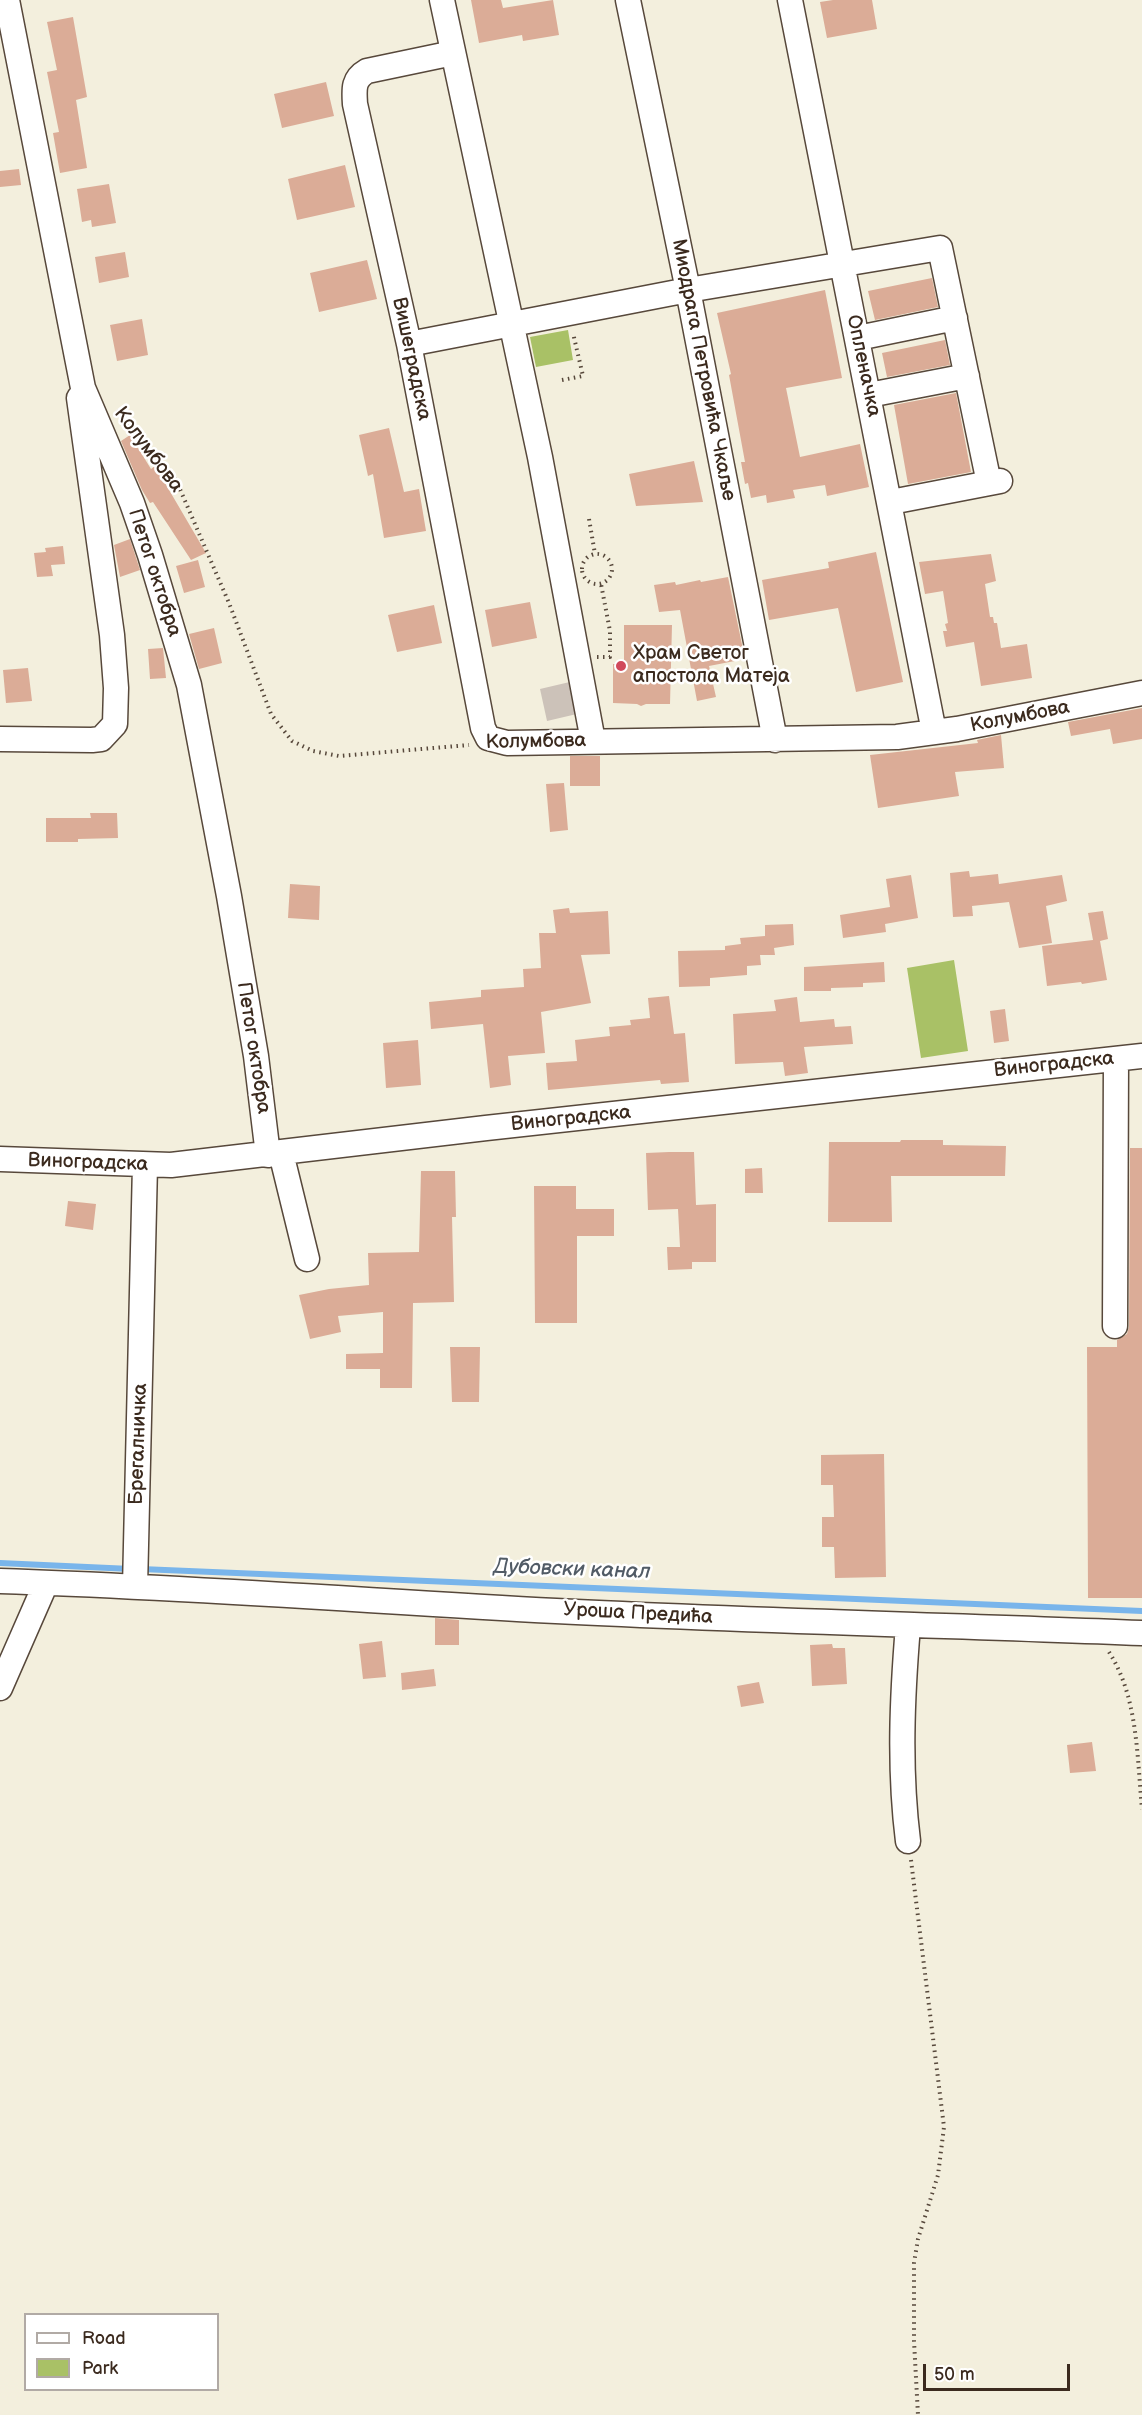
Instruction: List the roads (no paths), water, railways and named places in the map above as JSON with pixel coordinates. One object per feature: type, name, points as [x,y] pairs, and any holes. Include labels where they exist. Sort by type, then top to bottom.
[{"type":"street","name":"Петог октобра","points":[[7,0],[83,388],[147,544],[189,685],[275,1154],[307,1259]]},
{"type":"street","points":[[442,0],[512,323],[593,741]]},
{"type":"street","name":"Миодрага Петровића Чкаље","points":[[628,0],[688,291],[775,740]]},
{"type":"street","name":"Опленачка","points":[[790,0],[841,265],[891,502],[934,732]]},
{"type":"street","name":"Вишеградска","points":[[453,53],[368,71],[357,79],[355,84],[355,104],[409,344],[483,728],[488,738]]},
{"type":"street","points":[[409,344],[568,312],[939,248],[967,376],[994,482],[891,502]]},
{"type":"street","points":[[858,338],[955,318]]},
{"type":"street","points":[[869,395],[967,376]]},
{"type":"street","points":[[0,739],[101,739],[115,724],[112,635],[79,405],[79,396],[83,388]]},
{"type":"street","name":"Колумбова","points":[[488,738],[507,742],[885,737],[934,732],[1142,693]]},
{"type":"street","name":"Виноградска","points":[[0,1159],[105,1156],[145,1165],[171,1165],[508,1125],[1142,1056]]},
{"type":"street","points":[[1115,1326],[1116,1059]]},
{"type":"street","name":"Брегалничка","points":[[135,1583],[145,1165]]},
{"type":"street","points":[[0,1581],[135,1583]]},
{"type":"street","points":[[0,1688],[46,1583]]},
{"type":"street","name":"Уроша Предића","points":[[135,1583],[571,1611],[908,1626],[1024,1627],[1142,1633]]},
{"type":"street","points":[[908,1626],[903,1681],[902,1753],[902,1795],[908,1841]]},
{"type":"waterway","name":"Дубовски канал","points":[[0,1563],[131,1569]]},
{"type":"waterway","name":"Дубовски канал","points":[[141,1569],[1142,1611]]},
{"type":"place","name":"Храм Светог апостола Матеја","points":[[621,666]]}]
